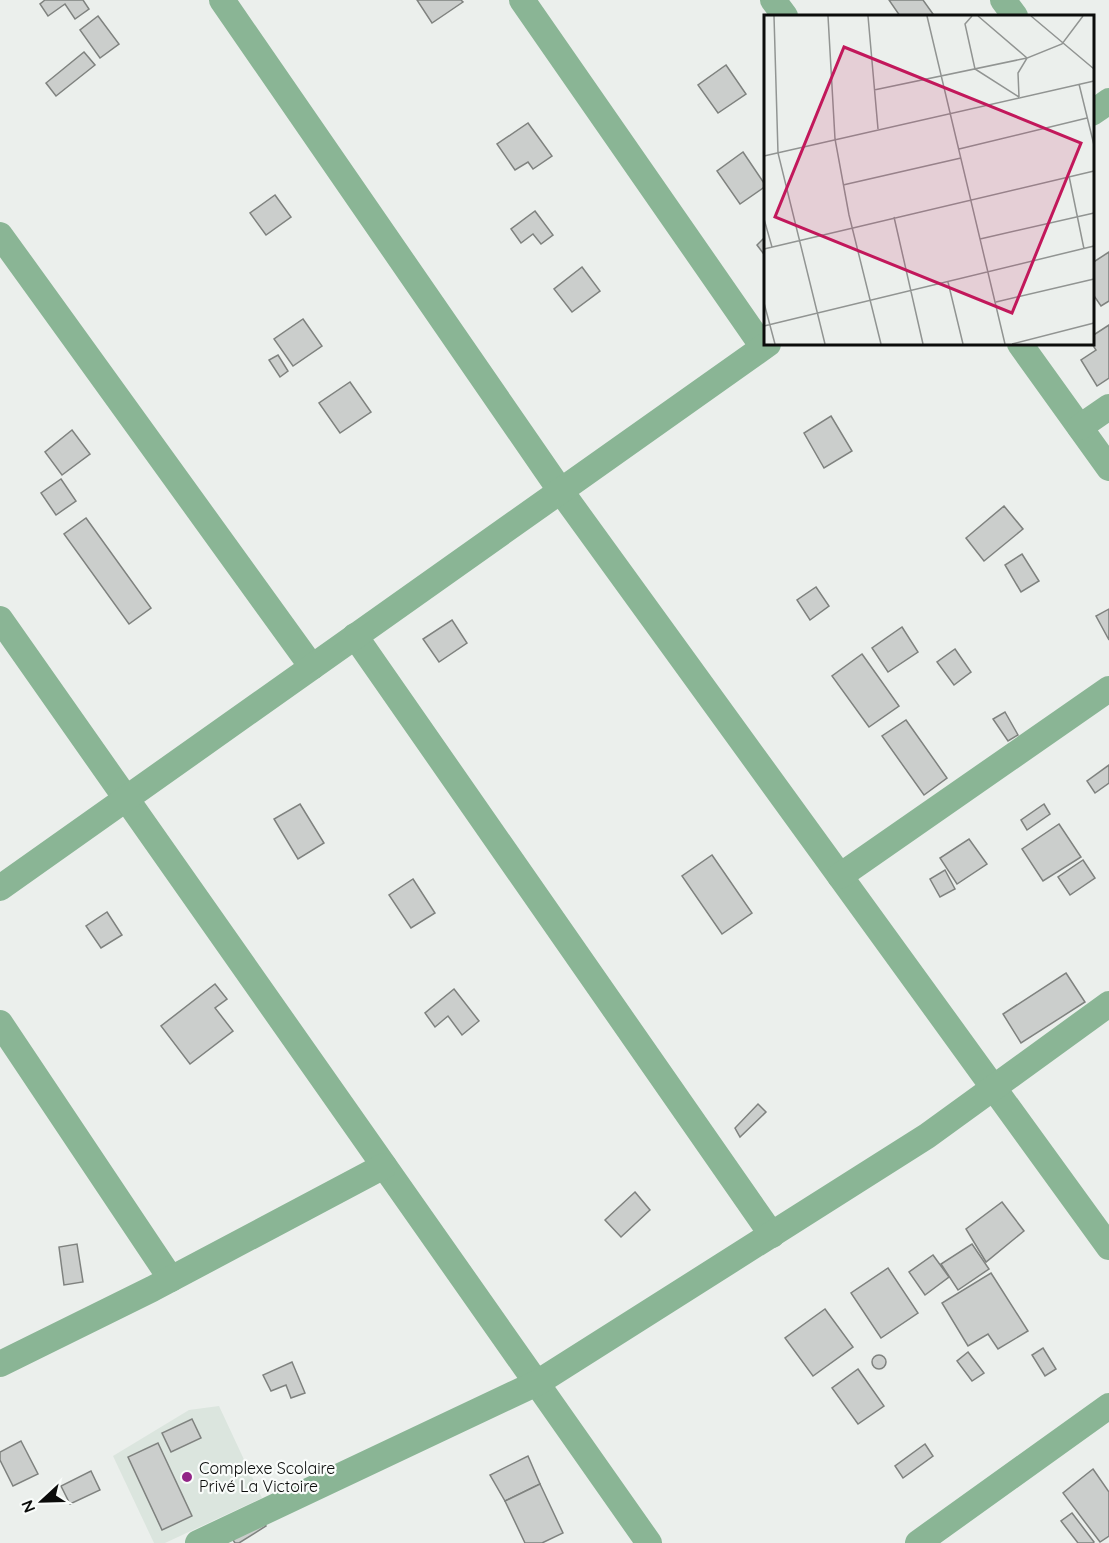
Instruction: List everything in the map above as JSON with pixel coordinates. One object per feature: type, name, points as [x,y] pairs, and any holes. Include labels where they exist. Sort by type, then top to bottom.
[{"type":"street","points":[[222,0],[560,490],[1109,1247]]},
{"type":"street","points":[[522,0],[764,342]]},
{"type":"street","points":[[773,0],[784,15]]},
{"type":"street","points":[[1003,0],[1014,15]]},
{"type":"street","points":[[1094,112],[1109,101]]},
{"type":"street","points":[[0,235],[312,667]]},
{"type":"street","points":[[0,888],[766,345]]},
{"type":"street","points":[[1021,345],[1109,468]]},
{"type":"street","points":[[1080,427],[1109,407]]},
{"type":"street","points":[[0,619],[649,1543]]},
{"type":"street","points":[[355,636],[772,1235]]},
{"type":"street","points":[[840,876],[1109,689]]},
{"type":"street","points":[[198,1543],[537,1383],[927,1136],[1109,1004]]},
{"type":"street","points":[[0,1023],[171,1279]]},
{"type":"street","points":[[0,1364],[171,1279],[384,1166]]},
{"type":"street","points":[[918,1543],[1109,1406]]},
{"type":"shaded area","name":"Complexe Scolaire Privé La Victoire","points":[[219,1406],[262,1498],[165,1543],[154,1543],[113,1456],[189,1410]]},
{"type":"building","points":[[45,0],[83,0],[89,9],[75,19],[65,4],[48,16],[40,4]]},
{"type":"building","points":[[417,0],[461,0],[463,2],[432,23]]},
{"type":"building","points":[[889,0],[923,0],[933,14],[931,15],[899,15]]},
{"type":"building","points":[[98,16],[119,44],[100,58],[80,30]]},
{"type":"building","points":[[84,52],[95,65],[56,96],[46,83]]},
{"type":"building","points":[[726,65],[746,94],[718,113],[698,85]]},
{"type":"building","points":[[528,123],[552,156],[533,169],[528,162],[515,170],[497,144]]},
{"type":"building","points":[[743,152],[764,183],[764,187],[740,204],[717,171]]},
{"type":"building","points":[[275,195],[291,217],[266,235],[250,213]]},
{"type":"building","points":[[535,211],[553,235],[541,244],[533,234],[521,243],[511,229]]},
{"type":"building","points":[[764,238],[764,254],[757,245]]},
{"type":"building","points":[[1109,252],[1109,301],[1101,306],[1094,296],[1094,262]]},
{"type":"building","points":[[582,267],[600,291],[572,312],[554,289]]},
{"type":"building","points":[[303,319],[322,346],[293,366],[274,339]]},
{"type":"building","points":[[1109,325],[1109,378],[1097,386],[1081,360],[1096,350],[1093,345],[1094,335]]},
{"type":"building","points":[[278,355],[288,371],[280,377],[269,360]]},
{"type":"building","points":[[350,382],[371,412],[340,433],[319,403]]},
{"type":"building","points":[[831,416],[852,451],[824,468],[804,433]]},
{"type":"building","points":[[72,430],[90,454],[62,475],[45,452]]},
{"type":"building","points":[[61,479],[76,501],[56,515],[41,493]]},
{"type":"building","points":[[1004,506],[1023,529],[984,561],[966,538]]},
{"type":"building","points":[[86,518],[151,608],[129,624],[64,534]]},
{"type":"building","points":[[1022,554],[1039,581],[1021,592],[1005,565]]},
{"type":"building","points":[[816,587],[829,606],[810,620],[797,600]]},
{"type":"building","points":[[1109,609],[1109,640],[1096,616]]},
{"type":"building","points":[[452,620],[467,643],[439,662],[423,639]]},
{"type":"building","points":[[902,627],[918,652],[888,672],[872,648]]},
{"type":"building","points":[[955,649],[971,672],[954,685],[937,662]]},
{"type":"building","points":[[862,654],[899,706],[869,727],[832,676]]},
{"type":"building","points":[[1005,712],[1018,735],[1008,741],[993,719]]},
{"type":"building","points":[[906,720],[947,778],[924,795],[882,736]]},
{"type":"building","points":[[1109,765],[1109,783],[1095,793],[1087,781]]},
{"type":"building","points":[[300,804],[324,843],[298,859],[274,819]]},
{"type":"building","points":[[1044,804],[1050,814],[1027,830],[1021,820]]},
{"type":"building","points":[[1059,824],[1081,857],[1043,881],[1022,849]]},
{"type":"building","points":[[969,839],[987,864],[957,884],[940,858]]},
{"type":"building","points":[[712,855],[752,913],[722,934],[682,876]]},
{"type":"building","points":[[1083,860],[1095,878],[1070,895],[1058,877]]},
{"type":"building","points":[[945,870],[955,889],[940,897],[930,879]]},
{"type":"building","points":[[413,879],[435,913],[411,928],[389,895]]},
{"type":"building","points":[[107,912],[122,935],[101,948],[86,926]]},
{"type":"building","points":[[1066,973],[1085,1002],[1021,1043],[1003,1014]]},
{"type":"building","points":[[215,984],[227,999],[215,1008],[233,1031],[190,1064],[161,1026]]},
{"type":"building","points":[[454,989],[479,1021],[462,1035],[448,1016],[435,1027],[425,1013]]},
{"type":"building","points":[[758,1104],[766,1112],[740,1137],[735,1128]]},
{"type":"building","points":[[635,1192],[650,1210],[621,1237],[605,1220]]},
{"type":"building","points":[[1002,1202],[1024,1231],[986,1262],[966,1229]]},
{"type":"building","points":[[77,1244],[83,1282],[64,1285],[59,1247]]},
{"type":"building","points":[[972,1244],[989,1269],[958,1290],[941,1264]]},
{"type":"building","points":[[933,1255],[949,1277],[925,1295],[909,1272]]},
{"type":"building","points":[[888,1268],[918,1313],[881,1338],[851,1293]]},
{"type":"building","points":[[991,1273],[1028,1331],[998,1349],[988,1334],[968,1346],[942,1303]]},
{"type":"building","points":[[825,1309],[853,1347],[813,1376],[785,1338]]},
{"type":"building","points":[[1043,1348],[1056,1369],[1045,1376],[1032,1355]]},
{"type":"building","points":[[968,1352],[984,1373],[972,1381],[957,1361]]},
{"type":"building","points":[[876,1355],[882,1355],[886,1362],[882,1369],[876,1369],[872,1365],[872,1359]]},
{"type":"building","points":[[292,1362],[305,1393],[291,1398],[286,1385],[271,1391],[263,1375]]},
{"type":"building","points":[[858,1369],[884,1406],[858,1424],[832,1388]]},
{"type":"building","points":[[192,1419],[201,1438],[171,1452],[162,1433]]},
{"type":"building","points":[[21,1441],[38,1474],[13,1486],[0,1460],[0,1452]]},
{"type":"building","points":[[158,1443],[192,1516],[162,1530],[128,1457]]},
{"type":"building","points":[[925,1444],[933,1456],[903,1478],[895,1466]]},
{"type":"building","points":[[528,1456],[540,1484],[505,1501],[490,1475]]},
{"type":"building","points":[[1093,1469],[1109,1492],[1109,1536],[1100,1542],[1063,1493]]},
{"type":"building","points":[[91,1471],[100,1490],[70,1504],[61,1486]]},
{"type":"building","points":[[540,1484],[563,1533],[542,1543],[525,1543],[505,1501]]},
{"type":"building","points":[[1072,1513],[1093,1543],[1078,1543],[1061,1521]]},
{"type":"building","points":[[263,1520],[266,1526],[239,1543],[235,1543],[233,1540]]},
{"type":"place","name":"Complexe Scolaire Privé La Victoire","points":[[187,1477]]}]
